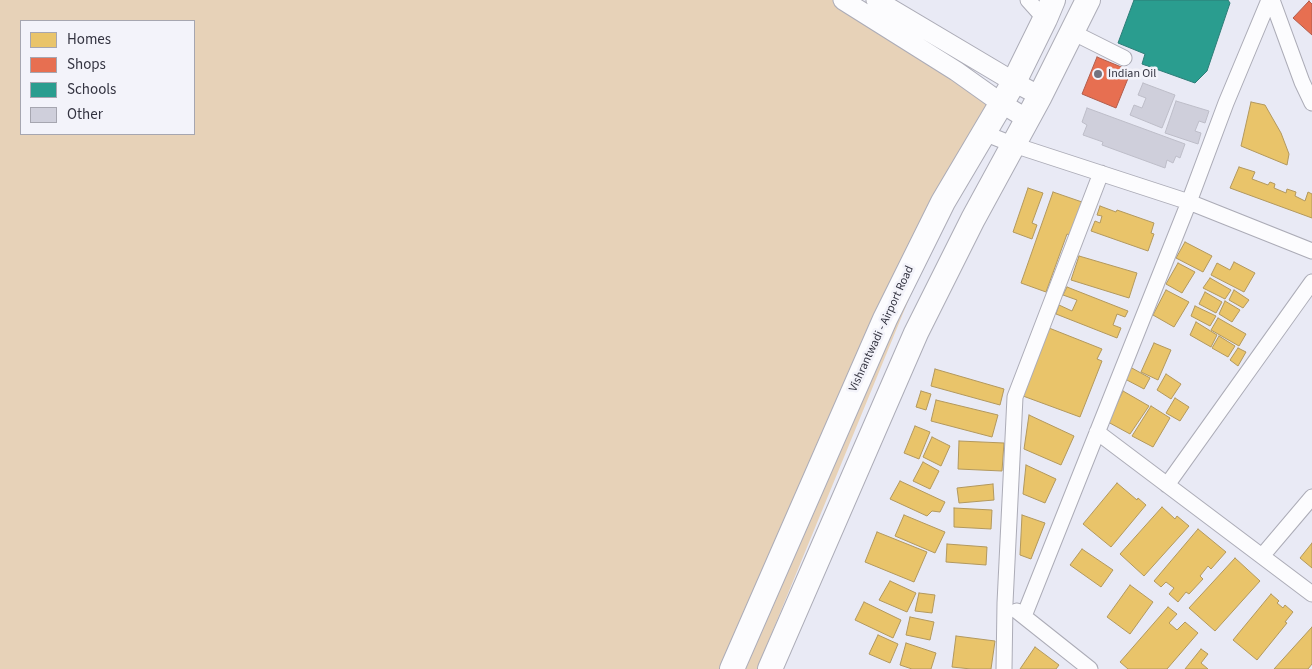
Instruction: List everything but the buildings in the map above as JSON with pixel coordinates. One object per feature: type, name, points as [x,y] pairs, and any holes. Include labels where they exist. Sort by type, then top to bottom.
[{"type":"main road","points":[[770,669],[916,333],[973,219],[1028,119],[1088,0]]},
{"type":"main road","name":"Vishrantwadi - Airport Road","points":[[732,669],[885,319],[943,202],[1014,82],[1049,10]]},
{"type":"street","points":[[843,0],[1028,119]]},
{"type":"street","points":[[876,0],[1040,96]]},
{"type":"street","points":[[1028,0],[1049,10]]},
{"type":"street","points":[[1271,0],[1309,86],[1312,103]]},
{"type":"street","points":[[1024,616],[1189,202],[1226,103],[1271,0]]},
{"type":"street","points":[[1072,32],[1124,58]]},
{"type":"street","points":[[984,133],[1014,145],[1189,202],[1312,251]]},
{"type":"street","points":[[1004,669],[1005,603],[1015,397],[1100,173]]},
{"type":"street","points":[[1167,485],[1312,282]]},
{"type":"street","points":[[1097,432],[1312,594]]},
{"type":"street","points":[[1262,556],[1312,496]]},
{"type":"street","points":[[1005,603],[1090,669]]},
{"type":"shaded area","points":[[0,0],[843,0],[991,99],[757,669],[0,669]]},
{"type":"place","name":"Indian Oil","points":[[1098,74]]}]
